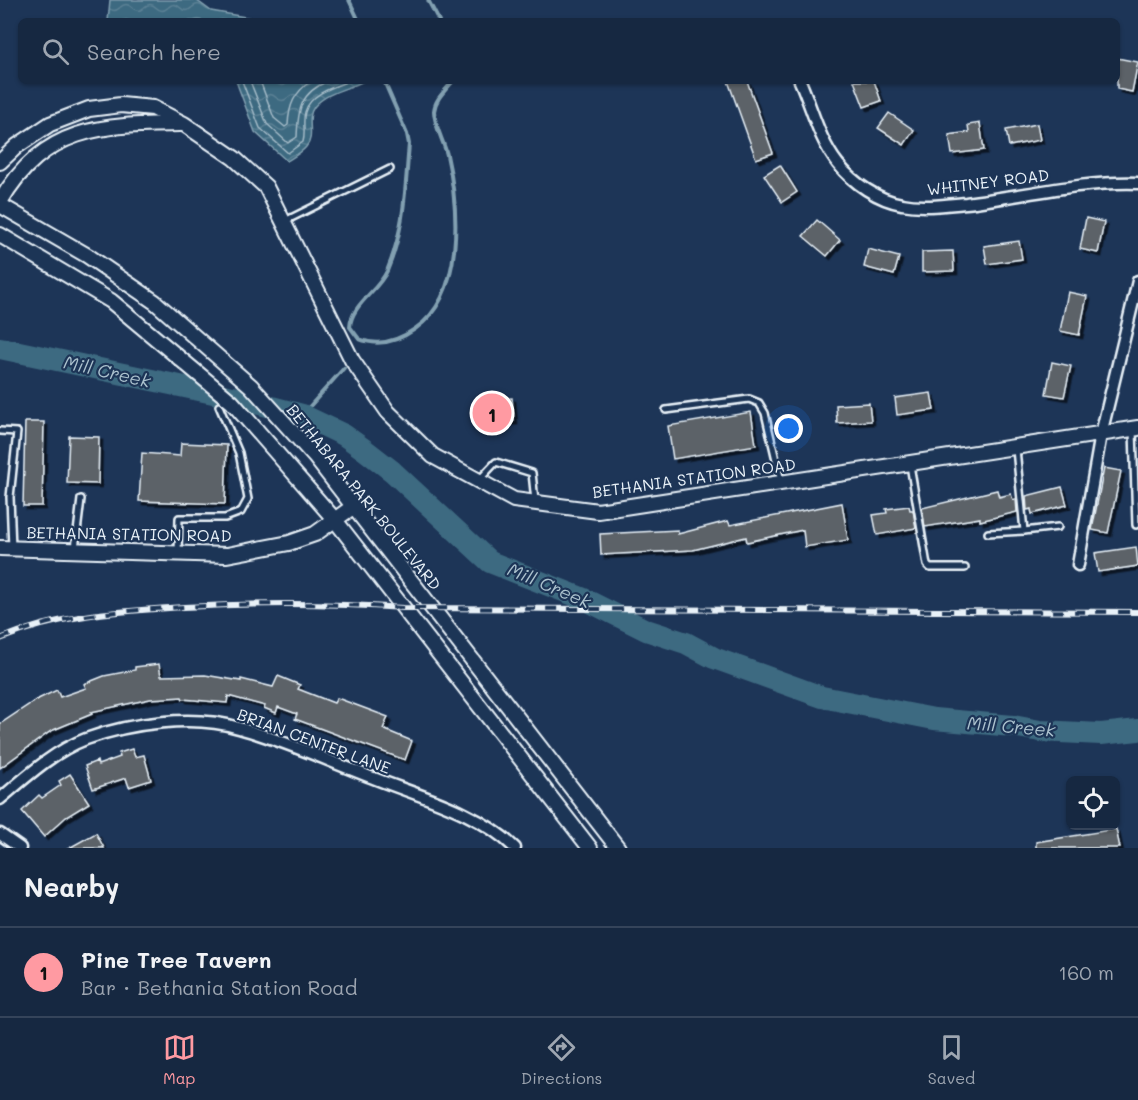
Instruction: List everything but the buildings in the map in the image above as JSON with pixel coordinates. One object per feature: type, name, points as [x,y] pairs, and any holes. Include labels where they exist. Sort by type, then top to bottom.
[{"type":"street","name":"WHITNEY ROAD","points":[[801,84],[816,124],[838,164],[869,191],[900,204],[940,206],[1076,185],[1138,183]]},
{"type":"street","name":"BETHANIA STATION ROAD","points":[[0,162],[18,146],[50,124],[89,109],[121,105],[153,108],[184,124],[234,158],[266,187],[352,360],[388,412],[433,456],[514,500],[598,511],[1135,428]]},
{"type":"street","points":[[0,203],[22,168],[55,144],[95,128],[129,123],[184,124]]},
{"type":"street","name":"BETHABARA PARK BOULEVARD","points":[[0,203],[88,256],[155,302],[251,386],[315,457],[354,506],[618,848]]},
{"type":"street","points":[[0,235],[75,277],[138,321],[232,402],[335,520],[590,848]]},
{"type":"street","points":[[1078,565],[1101,434],[1138,281]]},
{"type":"street","name":"BETHANIA STATION ROAD","points":[[6,548],[227,555],[289,543],[315,534],[354,506]]},
{"type":"street","name":"BRIAN CENTER LANE","points":[[0,799],[32,771],[85,740],[138,725],[187,722],[238,727],[436,802],[475,821],[515,848]]},
{"type":"street","points":[[0,834],[20,848]]},
{"type":"lane","points":[[284,222],[390,169]]},
{"type":"lane","points":[[666,410],[749,399],[759,403],[765,413],[781,483]]},
{"type":"lane","points":[[178,554],[179,518],[225,518],[241,512],[248,499],[239,453],[219,406]]},
{"type":"lane","points":[[1135,428],[1136,525]]},
{"type":"lane","points":[[0,431],[17,432],[6,548]]},
{"type":"lane","points":[[1016,447],[1024,531]]},
{"type":"lane","points":[[478,481],[496,462],[532,473],[535,503]]},
{"type":"lane","points":[[910,463],[927,565],[930,568],[965,568]]},
{"type":"lane","points":[[75,550],[81,500]]},
{"type":"lane","points":[[988,533],[1058,527]]},
{"type":"water","points":[[110,0],[196,0],[211,11],[251,18],[108,18]]},
{"type":"water","points":[[237,84],[356,84],[331,94],[314,107],[310,117],[309,143],[287,161],[255,132]]},
{"type":"waterway","points":[[349,0],[358,18]]},
{"type":"waterway","points":[[428,0],[437,18]]},
{"type":"waterway","points":[[385,84],[407,134],[409,144],[403,209],[393,255],[387,271],[355,312],[350,327],[359,339],[381,343],[402,337],[415,329],[431,314],[443,295],[450,273],[454,249],[454,200],[447,155],[434,111],[439,99],[451,84]]},
{"type":"waterway","name":"Mill Creek","points":[[0,348],[237,398],[302,415],[344,435],[392,471],[490,562],[584,599],[646,630],[686,643],[714,658],[822,697],[934,719],[1013,726],[1040,731],[1101,734],[1138,730]]},
{"type":"waterway","points":[[302,415],[344,368]]},
{"type":"railway","points":[[0,639],[45,624],[90,615],[160,608],[239,605],[1138,612]]},
{"type":"place","name":"Pine Tree Tavern","points":[[492,413]]}]
